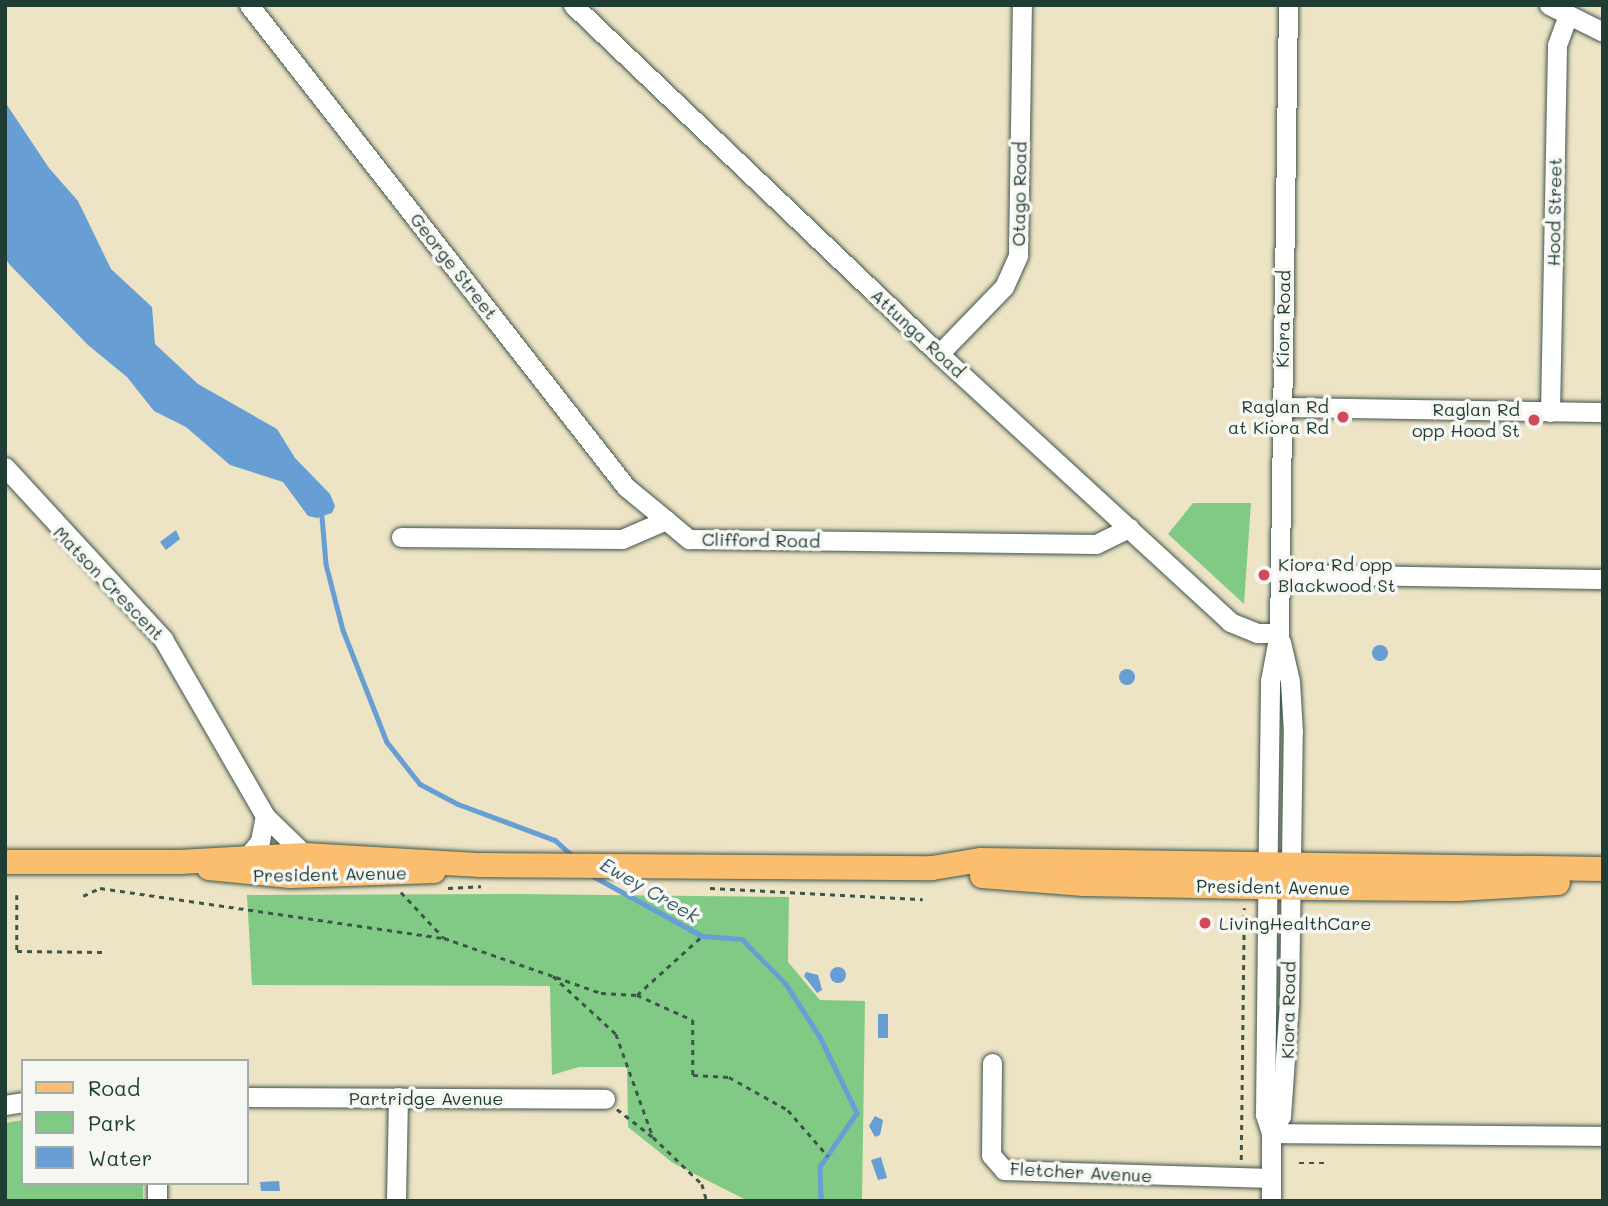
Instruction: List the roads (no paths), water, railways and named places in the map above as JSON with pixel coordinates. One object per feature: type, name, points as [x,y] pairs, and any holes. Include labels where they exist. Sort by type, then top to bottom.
[{"type":"main road","name":"President Avenue","points":[[5,862],[180,862],[248,856],[305,855],[481,865],[944,867],[981,876],[1084,884],[1279,876],[1603,869]]},
{"type":"main road","name":"President Avenue","points":[[180,862],[248,875],[291,876],[394,876],[481,865]]},
{"type":"main road","name":"President Avenue","points":[[1279,876],[1603,884]]},
{"type":"street","name":"George Street","points":[[249,5],[626,487],[666,520]]},
{"type":"street","name":"Attunga Road","points":[[573,5],[939,354],[1230,622],[1257,633],[1279,633]]},
{"type":"street","name":"Otago Road","points":[[939,354],[1004,287],[1018,255],[1022,5]]},
{"type":"street","name":"Kiora Road","points":[[1271,1201],[1271,1133],[1265,1114],[1292,706],[1279,633],[1288,5]]},
{"type":"street","points":[[1549,5],[1603,33]]},
{"type":"street","name":"Hood Street","points":[[1549,412],[1558,45],[1568,15]]},
{"type":"street","points":[[1281,407],[1603,412]]},
{"type":"street","name":"Matson Crescent","points":[[5,467],[163,639],[265,816],[305,855]]},
{"type":"street","name":"Clifford Road","points":[[666,520],[689,539],[1096,544],[1129,528]]},
{"type":"street","points":[[401,537],[622,539],[666,520]]},
{"type":"street","points":[[1281,575],[1603,579]]},
{"type":"street","points":[[248,856],[260,841],[265,816]]},
{"type":"street","name":"Fletcher Avenue","points":[[992,1063],[990,1156],[1004,1170],[1271,1178]]},
{"type":"street","name":"Partridge Avenue","points":[[248,1097],[605,1099]]},
{"type":"street","points":[[396,1201],[398,1097]]},
{"type":"street","points":[[1271,1133],[1603,1136]]},
{"type":"water","points":[[5,102],[49,168],[78,201],[111,269],[152,307],[155,344],[198,384],[277,429],[295,458],[330,494],[335,506],[332,513],[317,518],[308,516],[283,482],[230,465],[186,427],[154,411],[127,377],[88,345],[10,265],[5,258]]},
{"type":"water","points":[[176,530],[180,539],[166,550],[160,542]]},
{"type":"water","points":[[1380,645],[1386,647],[1386,659],[1380,661],[1374,659],[1372,653],[1374,647]]},
{"type":"water","points":[[1127,669],[1135,677],[1127,685],[1119,677]]},
{"type":"water","points":[[838,967],[844,969],[844,981],[838,983],[832,981],[830,975],[832,969]]},
{"type":"water","points":[[806,972],[818,975],[822,990],[817,993],[804,976]]},
{"type":"water","points":[[878,1014],[888,1014],[888,1038],[878,1038]]},
{"type":"water","points":[[875,1116],[883,1120],[880,1135],[875,1137],[869,1126]]},
{"type":"water","points":[[881,1157],[887,1178],[878,1180],[871,1160]]},
{"type":"water","points":[[279,1181],[280,1191],[261,1191],[260,1182]]},
{"type":"waterway","name":"Ewey Creek","points":[[322,517],[326,564],[343,630],[387,742],[420,784],[458,804],[555,840],[574,857]]},
{"type":"waterway","name":"Ewey Creek","points":[[593,876],[702,936],[742,939],[786,984],[820,1037],[857,1113],[820,1167],[821,1201]]},
{"type":"place","name":"Raglan Rd at Kiora Rd","points":[[1343,417]]},
{"type":"place","name":"Raglan Rd opp Hood St","points":[[1534,420]]},
{"type":"place","name":"Kiora Rd opp Blackwood St","points":[[1264,575]]},
{"type":"place","name":"LivingHealthCare","points":[[1205,923]]}]
